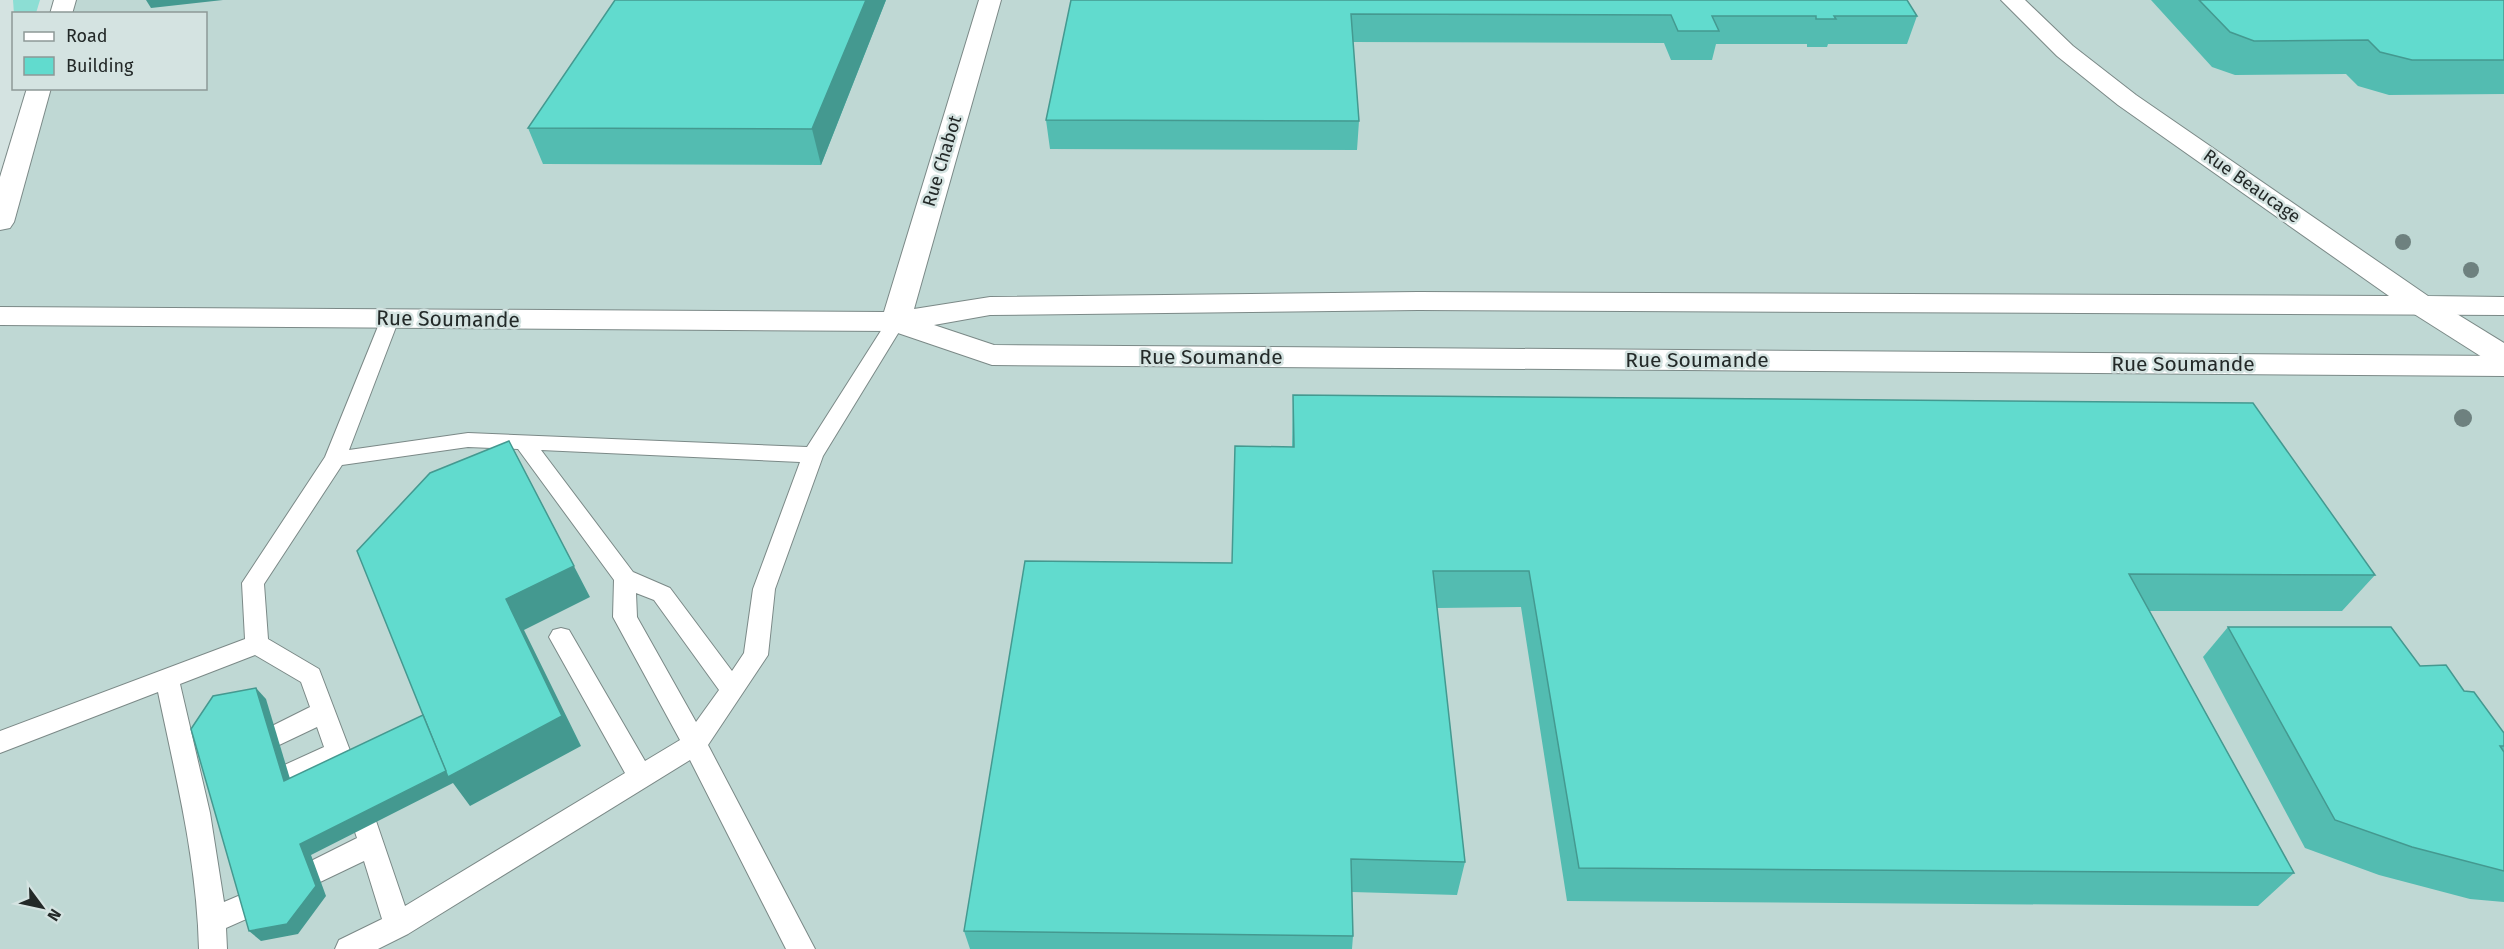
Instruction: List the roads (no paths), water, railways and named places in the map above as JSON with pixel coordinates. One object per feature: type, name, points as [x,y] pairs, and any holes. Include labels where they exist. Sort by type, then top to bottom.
[{"type":"street","name":"Rue Chabot","points":[[896,322],[990,0]]},
{"type":"street","name":"Rue Beaucage","points":[[2012,0],[2065,51],[2127,100],[2421,305],[2504,357]]},
{"type":"street","points":[[0,222],[38,90]]},
{"type":"street","name":"Rue Soumande","points":[[0,316],[896,322],[990,306],[1346,302],[2504,306]]},
{"type":"street","name":"Rue Soumande","points":[[896,322],[992,355],[2504,366]]},
{"type":"lane","points":[[257,644],[253,583],[335,459],[390,319]]},
{"type":"lane","points":[[349,949],[398,925],[695,744],[756,655],[764,589],[813,455],[896,322]]},
{"type":"lane","points":[[335,459],[468,440],[813,455]]},
{"type":"lane","points":[[524,442],[625,578],[662,594],[732,689]]},
{"type":"lane","points":[[625,578],[626,617],[695,744],[801,949]]},
{"type":"lane","points":[[561,637],[641,777]]},
{"type":"lane","points":[[0,742],[257,644]]},
{"type":"lane","points":[[257,644],[311,676],[341,760],[289,776]]},
{"type":"lane","points":[[167,679],[199,772],[197,817],[206,853],[213,920],[213,949]]},
{"type":"lane","points":[[277,735],[324,712]]},
{"type":"lane","points":[[197,817],[220,805]]},
{"type":"lane","points":[[318,871],[369,835],[398,925]]},
{"type":"lane","points":[[213,920],[250,904]]}]
